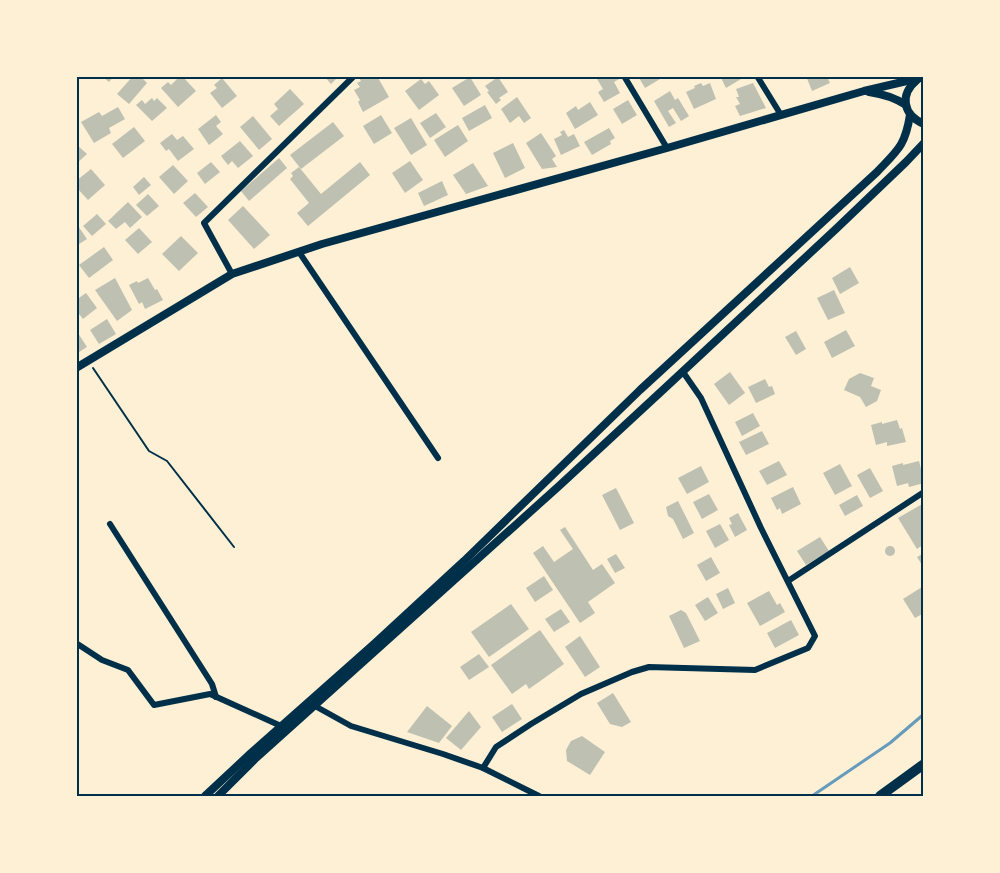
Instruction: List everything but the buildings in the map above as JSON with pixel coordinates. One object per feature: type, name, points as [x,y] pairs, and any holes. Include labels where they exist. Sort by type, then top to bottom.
[{"type":"highway","points":[[880,796],[924,764]]},
{"type":"street","points":[[232,274],[204,223],[354,76]]},
{"type":"street","points":[[624,76],[667,148]]},
{"type":"street","points":[[757,76],[781,115]]},
{"type":"street","points":[[76,368],[232,274],[322,244],[864,91],[924,77]]},
{"type":"street","points":[[924,77],[911,85],[907,92],[906,105],[910,115],[916,121],[924,124]]},
{"type":"street","points":[[864,91],[884,94],[906,105]]},
{"type":"street","points":[[206,796],[456,568],[640,390],[877,172],[904,141],[910,115]]},
{"type":"street","points":[[218,796],[256,758],[683,372],[846,220],[924,143]]},
{"type":"street","points":[[299,252],[438,458]]},
{"type":"street","points":[[483,768],[496,747],[531,724],[581,694],[632,672],[649,668],[755,670],[808,648],[815,636],[760,528],[701,398],[683,372]]},
{"type":"street","points":[[788,581],[924,492]]},
{"type":"street","points":[[110,524],[212,684],[216,697]]},
{"type":"street","points":[[76,643],[102,660],[128,670],[154,705],[210,694],[281,726]]},
{"type":"street","points":[[315,706],[351,726],[483,768],[539,796]]},
{"type":"path","points":[[88,361],[148,451],[167,461],[234,547]]},
{"type":"waterway","points":[[812,796],[890,743],[924,714]]}]
